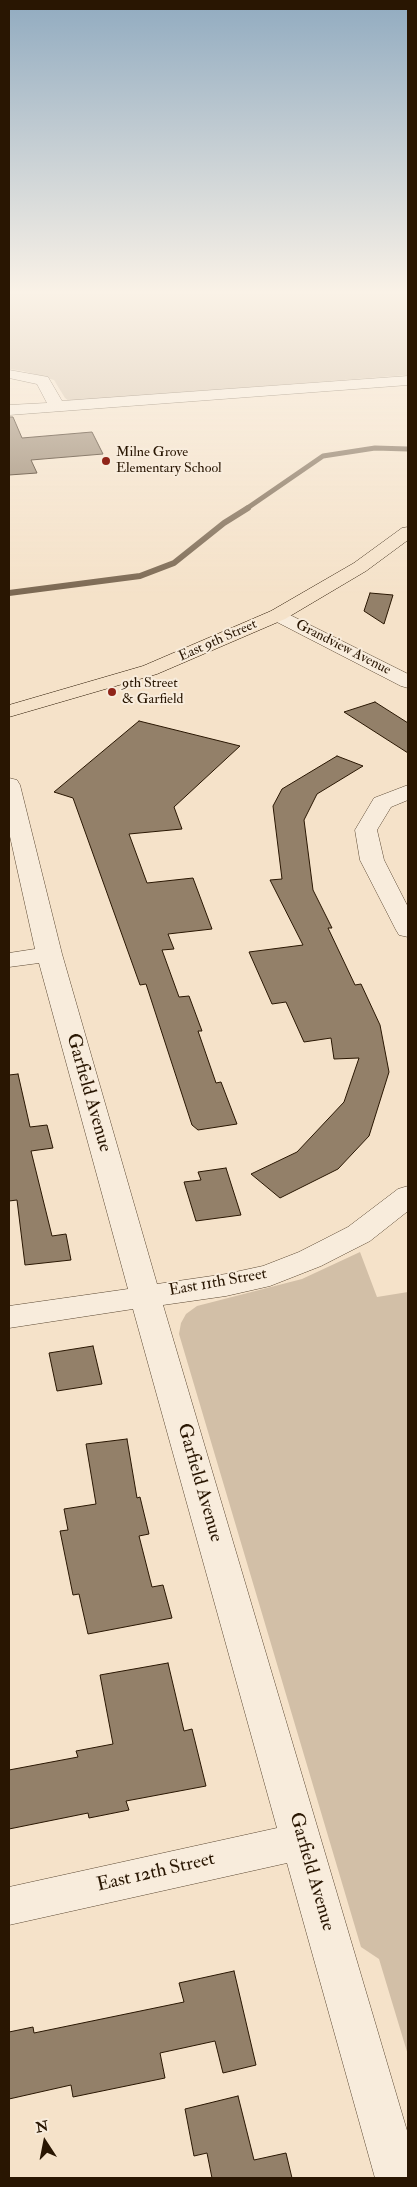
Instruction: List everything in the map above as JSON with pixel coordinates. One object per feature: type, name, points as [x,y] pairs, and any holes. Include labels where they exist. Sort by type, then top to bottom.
[{"type":"main road","name":"East 9th Street","points":[[9,711],[150,670],[278,615],[360,567],[408,532]]},
{"type":"street","points":[[50,393],[57,406]]},
{"type":"street","points":[[9,410],[239,393]]},
{"type":"street","name":"Grandview Avenue","points":[[278,615],[408,682]]},
{"type":"street","name":"Garfield Avenue","points":[[9,785],[50,954],[145,1296],[398,2178]]},
{"type":"street","points":[[408,792],[382,803],[366,830],[372,860],[408,930]]},
{"type":"street","points":[[9,960],[50,954]]},
{"type":"street","name":"East 11th Street","points":[[9,1317],[226,1284],[270,1275],[310,1259],[359,1234],[408,1196]]},
{"type":"street","name":"East 12th Street","points":[[9,1906],[302,1840]]},
{"type":"shaded area","points":[[62,393],[173,393],[69,401]]},
{"type":"shaded area","points":[[360,1252],[377,1297],[408,1292],[408,2055],[379,1959],[361,1947],[179,1334],[181,1323],[186,1314],[197,1306],[302,1279]]},
{"type":"building","name":"Milne Grove Elementary School","points":[[9,417],[13,417],[22,438],[92,432],[103,454],[31,460],[37,473],[9,475]]},
{"type":"building","points":[[370,593],[393,595],[384,624],[364,611]]},
{"type":"building","points":[[375,702],[408,723],[408,753],[344,712]]},
{"type":"building","points":[[139,721],[240,746],[174,807],[182,829],[129,834],[147,883],[193,878],[212,929],[168,934],[174,949],[162,950],[179,997],[189,996],[202,1031],[198,1031],[216,1083],[221,1082],[237,1124],[198,1130],[192,1125],[146,984],[140,985],[73,798],[54,792]]},
{"type":"building","points":[[337,756],[363,766],[317,794],[304,820],[313,890],[332,928],[328,928],[355,985],[361,984],[380,1025],[389,1072],[369,1136],[338,1169],[280,1198],[251,1174],[297,1152],[344,1102],[359,1058],[334,1059],[331,1038],[304,1042],[286,1002],[272,1004],[249,952],[303,945],[270,880],[282,879],[273,806],[282,789]]},
{"type":"building","points":[[18,1074],[30,1127],[47,1125],[53,1148],[31,1151],[52,1236],[66,1234],[71,1260],[25,1265],[17,1200],[9,1201],[9,1075]]},
{"type":"building","points":[[226,1168],[241,1215],[196,1221],[184,1182],[201,1180],[198,1172]]},
{"type":"building","points":[[93,1346],[102,1384],[57,1391],[49,1353]]},
{"type":"building","points":[[127,1439],[137,1498],[140,1497],[149,1534],[139,1536],[152,1587],[163,1585],[172,1618],[88,1634],[79,1594],[73,1595],[60,1531],[68,1530],[64,1509],[96,1504],[86,1444]]},
{"type":"building","points":[[168,1663],[184,1731],[192,1729],[206,1786],[126,1801],[129,1810],[89,1818],[88,1813],[9,1829],[9,1770],[78,1757],[76,1751],[113,1744],[100,1675]]},
{"type":"building","points":[[234,1971],[256,2065],[223,2073],[215,2041],[160,2053],[165,2078],[73,2097],[71,2085],[9,2099],[9,2032],[33,2027],[34,2033],[184,2002],[179,1983]]},
{"type":"building","points":[[238,2096],[254,2160],[286,2153],[292,2178],[212,2178],[207,2153],[194,2156],[185,2109]]},
{"type":"waterway","points":[[246,509],[323,456],[375,448],[408,449]]},
{"type":"waterway","points":[[9,593],[140,576],[174,563],[224,523],[248,508]]},
{"type":"place","name":"Milne Grove Elementary School","points":[[106,461]]},
{"type":"place","name":"9th Street & Garfield","points":[[112,692]]}]
